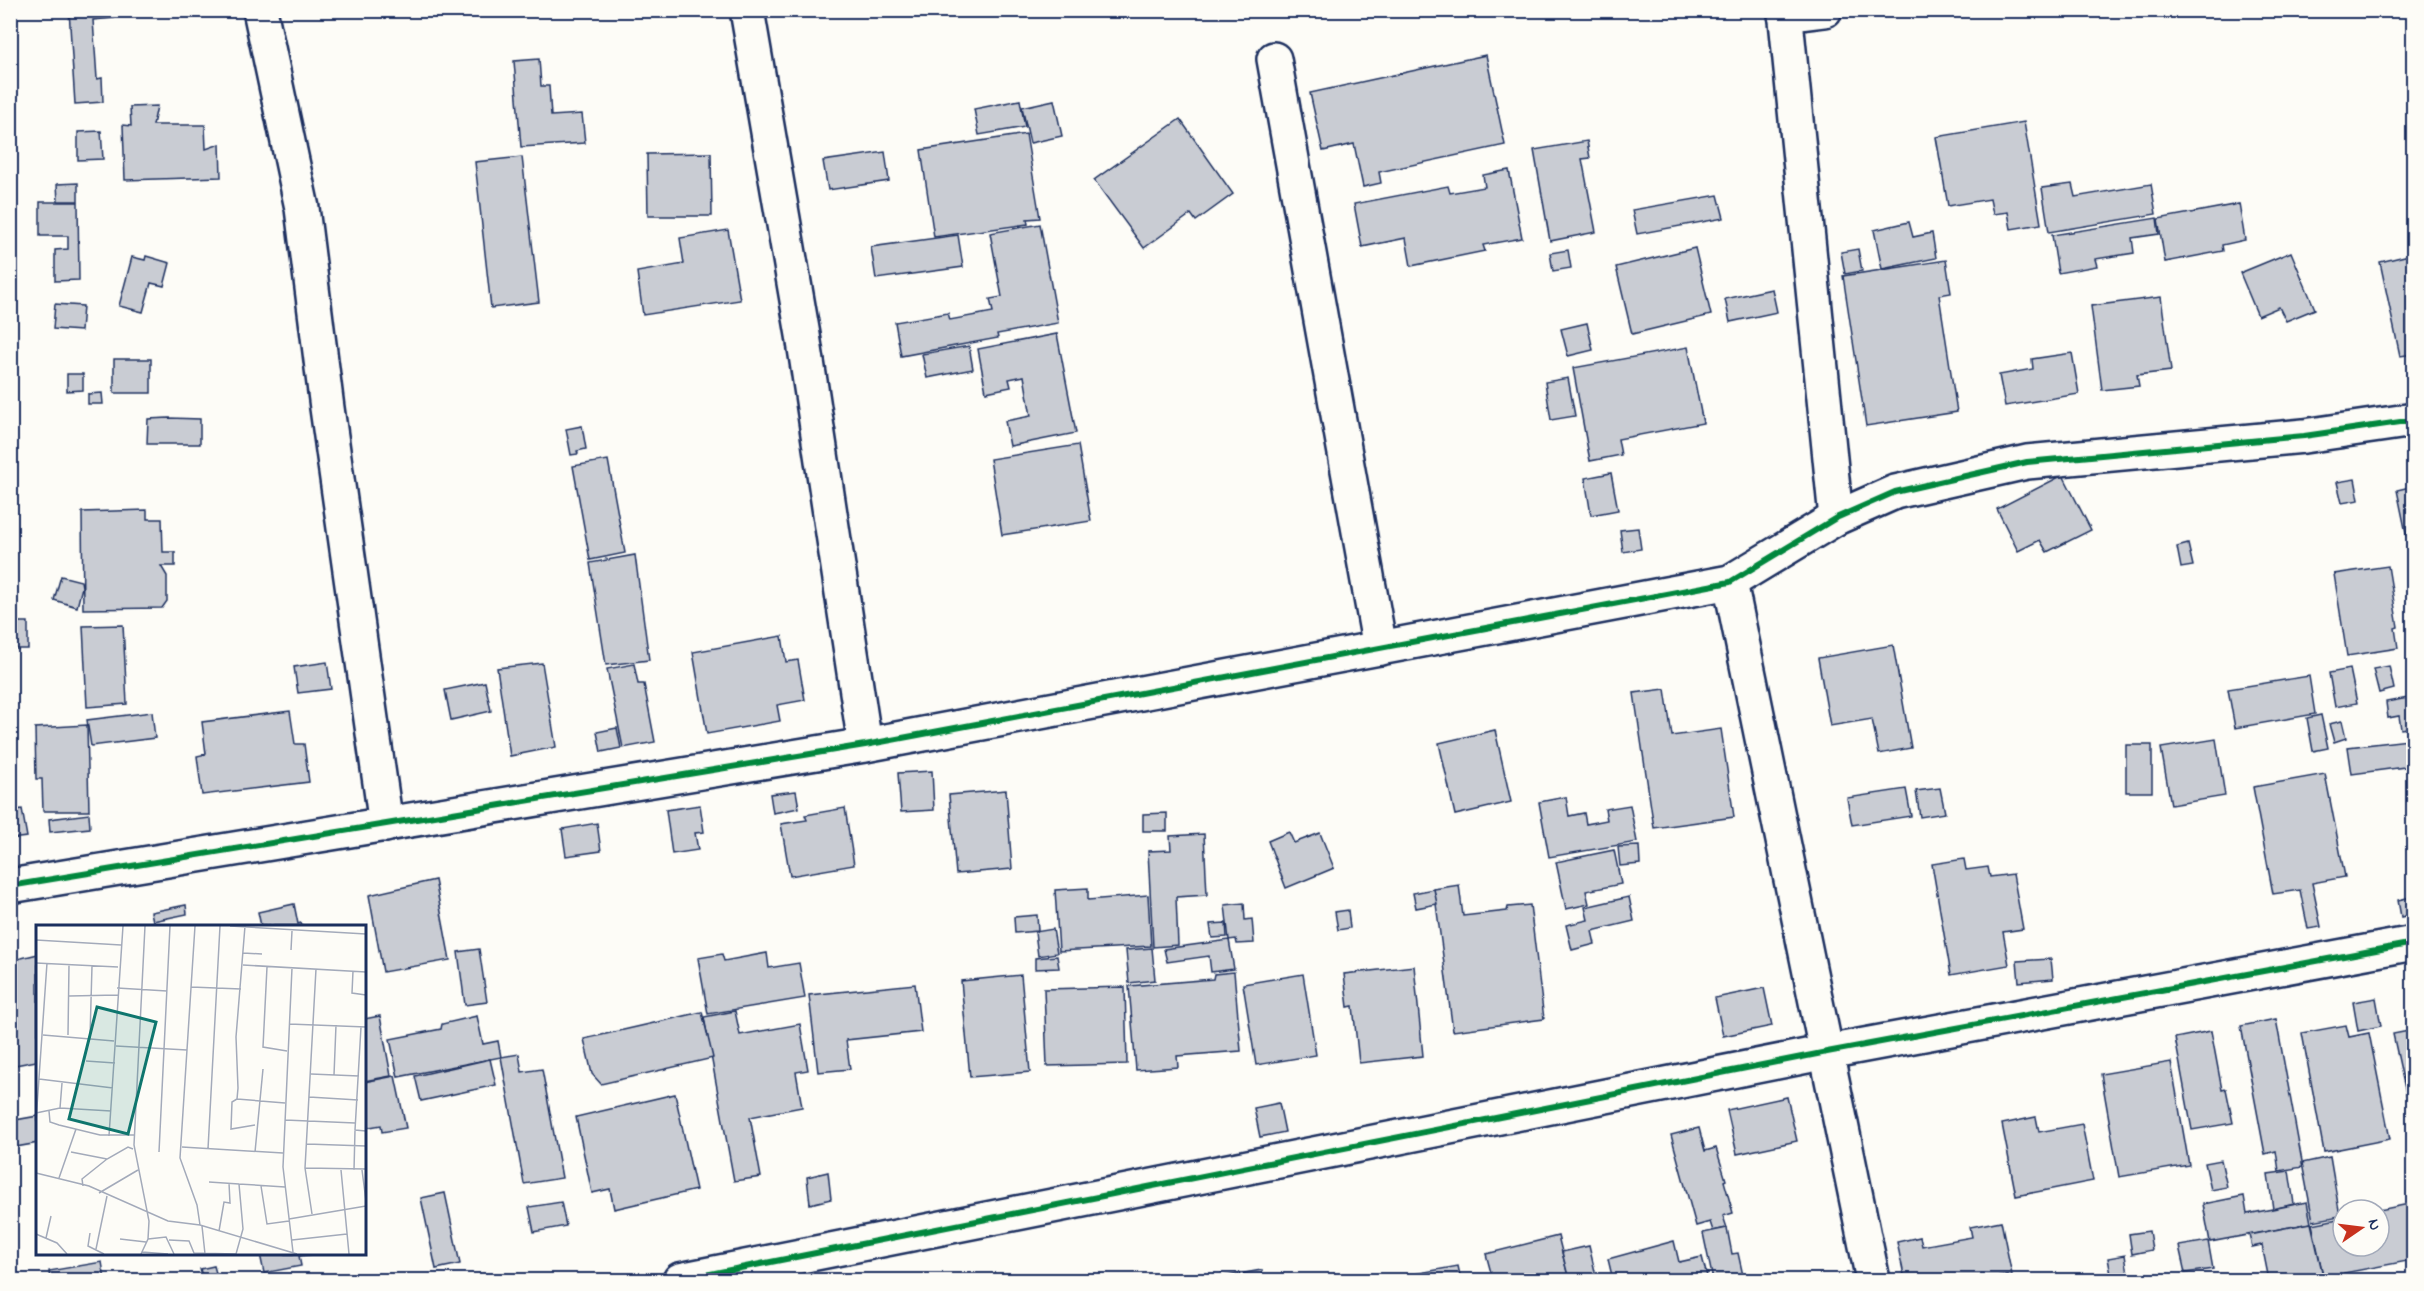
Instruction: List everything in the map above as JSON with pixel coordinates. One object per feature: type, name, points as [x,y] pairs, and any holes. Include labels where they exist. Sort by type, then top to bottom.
[{"type":"street","points":[[260,10],[302,208],[327,408],[386,825]]},
{"type":"street","points":[[747,10],[803,335],[865,745]]},
{"type":"street","points":[[1825,10],[1785,13],[1836,518]]},
{"type":"street","points":[[1274,59],[1380,648]]},
{"type":"street","points":[[10,886],[865,745],[1730,582],[1836,518],[1895,492],[2026,462],[2304,436],[2414,420]]},
{"type":"street","points":[[1730,582],[1873,1281]]},
{"type":"street","points":[[680,1281],[1827,1052],[2414,943]]},
{"type":"building","points":[[69,10],[114,10],[114,18],[93,20],[97,79],[102,78],[103,102],[75,104]]},
{"type":"building","points":[[1486,55],[1505,145],[1379,172],[1381,183],[1363,187],[1354,144],[1323,151],[1310,93]]},
{"type":"building","points":[[539,59],[541,86],[549,86],[551,116],[582,114],[585,143],[521,147],[514,61]]},
{"type":"building","points":[[1020,100],[1025,127],[979,135],[974,109]]},
{"type":"building","points":[[1054,100],[1062,136],[1030,143],[1022,107]]},
{"type":"building","points":[[157,106],[153,125],[205,125],[206,149],[220,144],[221,177],[125,180],[123,125],[131,126],[130,107]]},
{"type":"building","points":[[1180,119],[1233,194],[1196,221],[1191,214],[1144,248],[1094,180]]},
{"type":"building","points":[[2024,122],[2041,224],[2011,229],[2008,212],[1993,214],[1990,199],[1948,206],[1936,137]]},
{"type":"building","points":[[101,131],[103,159],[78,160],[78,132]]},
{"type":"building","points":[[1026,134],[1040,218],[1027,219],[1028,224],[934,237],[921,150]]},
{"type":"building","points":[[1587,141],[1590,158],[1582,159],[1596,232],[1550,241],[1534,150]]},
{"type":"building","points":[[885,152],[889,181],[828,190],[823,161]]},
{"type":"building","points":[[711,153],[712,216],[648,216],[647,154]]},
{"type":"building","points":[[522,157],[539,302],[491,308],[475,162]]},
{"type":"building","points":[[1509,170],[1522,238],[1483,245],[1485,251],[1411,266],[1406,238],[1362,247],[1354,204],[1448,186],[1450,193],[1485,187],[1483,175]]},
{"type":"building","points":[[78,183],[78,201],[58,201],[57,184]]},
{"type":"building","points":[[2072,184],[2075,197],[2151,184],[2156,214],[2049,232],[2042,188]]},
{"type":"building","points":[[1718,195],[1724,218],[1637,234],[1632,210]]},
{"type":"building","points":[[40,202],[78,202],[79,280],[55,281],[55,250],[68,249],[68,236],[40,236]]},
{"type":"building","points":[[2239,204],[2245,240],[2222,245],[2223,251],[2165,262],[2158,219]]},
{"type":"building","points":[[2157,218],[2159,234],[2132,238],[2134,253],[2095,259],[2097,266],[2058,273],[2052,235]]},
{"type":"building","points":[[1909,222],[1913,237],[1932,233],[1936,258],[1882,269],[1874,230]]},
{"type":"building","points":[[1040,224],[1058,323],[997,334],[998,338],[901,356],[895,322],[948,313],[950,320],[993,312],[990,299],[1002,297],[990,233]]},
{"type":"building","points":[[728,230],[740,300],[643,315],[637,272],[684,264],[680,238]]},
{"type":"building","points":[[958,235],[963,267],[876,279],[871,247]]},
{"type":"building","points":[[1695,248],[1711,315],[1632,334],[1616,267]]},
{"type":"building","points":[[1858,249],[1862,271],[1845,274],[1841,252]]},
{"type":"building","points":[[1568,250],[1571,268],[1553,271],[1550,253]]},
{"type":"building","points":[[2291,252],[2315,309],[2286,321],[2279,307],[2258,316],[2240,273]]},
{"type":"building","points":[[2409,255],[2414,275],[2414,354],[2400,356],[2380,262]]},
{"type":"building","points":[[146,256],[170,263],[164,286],[151,283],[143,312],[119,306],[132,257],[145,260]]},
{"type":"building","points":[[1946,260],[1951,293],[1939,295],[1957,412],[1866,426],[1843,276]]},
{"type":"building","points":[[1772,289],[1777,312],[1730,322],[1725,299]]},
{"type":"building","points":[[2161,297],[2171,371],[2137,375],[2139,386],[2102,390],[2091,306]]},
{"type":"building","points":[[55,304],[83,306],[81,331],[53,329]]},
{"type":"building","points":[[1587,323],[1593,350],[1568,356],[1561,329]]},
{"type":"building","points":[[1057,334],[1076,433],[1010,446],[1005,421],[1031,416],[1024,376],[1009,379],[1011,387],[986,392],[978,349]]},
{"type":"building","points":[[969,346],[973,369],[927,378],[922,354]]},
{"type":"building","points":[[1688,347],[1703,423],[1618,439],[1621,455],[1590,461],[1573,368]]},
{"type":"building","points":[[2072,353],[2079,394],[2005,406],[1999,375],[2033,369],[2032,359]]},
{"type":"building","points":[[114,359],[151,359],[151,393],[114,393]]},
{"type":"building","points":[[67,374],[83,374],[83,390],[67,391]]},
{"type":"building","points":[[1568,378],[1575,416],[1551,420],[1545,382]]},
{"type":"building","points":[[102,393],[103,404],[88,404],[88,394]]},
{"type":"building","points":[[148,419],[200,419],[200,444],[147,444]]},
{"type":"building","points":[[582,426],[586,449],[571,455],[566,429]]},
{"type":"building","points":[[1078,445],[1091,521],[1002,535],[990,459]]},
{"type":"building","points":[[608,460],[625,553],[590,560],[573,466]]},
{"type":"building","points":[[1611,473],[1618,510],[1591,515],[1585,478]]},
{"type":"building","points":[[2063,475],[2091,530],[2047,552],[2040,540],[2018,551],[1997,509]]},
{"type":"building","points":[[2355,479],[2359,500],[2342,503],[2337,482]]},
{"type":"building","points":[[2414,486],[2414,572],[2397,490]]},
{"type":"building","points":[[147,510],[147,519],[162,519],[163,552],[175,552],[175,566],[161,566],[167,576],[167,601],[162,608],[83,609],[82,512]]},
{"type":"building","points":[[1638,528],[1641,549],[1623,552],[1620,530]]},
{"type":"building","points":[[2188,544],[2193,566],[2181,568],[2177,547]]},
{"type":"building","points":[[635,555],[649,660],[606,665],[590,563]]},
{"type":"building","points":[[2388,566],[2398,627],[2395,628],[2398,648],[2347,656],[2334,574]]},
{"type":"building","points":[[61,576],[81,581],[82,587],[77,607],[54,600]]},
{"type":"building","points":[[10,622],[28,622],[28,649],[10,649]]},
{"type":"building","points":[[123,625],[127,704],[87,707],[83,626]]},
{"type":"building","points":[[782,636],[786,662],[798,660],[805,700],[777,705],[780,721],[707,734],[693,652]]},
{"type":"building","points":[[1893,645],[1911,748],[1879,754],[1872,719],[1830,726],[1818,658]]},
{"type":"building","points":[[327,662],[331,689],[298,693],[294,667]]},
{"type":"building","points":[[542,663],[556,747],[510,756],[497,668]]},
{"type":"building","points":[[634,664],[638,684],[644,684],[655,742],[623,748],[607,669]]},
{"type":"building","points":[[2389,666],[2394,689],[2379,693],[2373,669]]},
{"type":"building","points":[[2350,669],[2357,703],[2335,707],[2329,673]]},
{"type":"building","points":[[2309,676],[2315,714],[2235,728],[2228,689]]},
{"type":"building","points":[[485,682],[491,711],[451,720],[445,690]]},
{"type":"building","points":[[1665,689],[1672,736],[1721,729],[1734,817],[1654,828],[1634,693]]},
{"type":"building","points":[[2414,697],[2414,727],[2401,729],[2399,716],[2388,718],[2386,702]]},
{"type":"building","points":[[290,711],[295,744],[304,744],[309,782],[202,795],[197,756],[206,754],[202,722]]},
{"type":"building","points":[[152,712],[155,738],[91,746],[87,720]]},
{"type":"building","points":[[2321,715],[2328,748],[2313,751],[2307,718]]},
{"type":"building","points":[[2342,721],[2346,738],[2334,742],[2329,724]]},
{"type":"building","points":[[87,725],[89,811],[43,811],[42,779],[36,779],[35,728]]},
{"type":"building","points":[[617,728],[621,748],[601,752],[597,732]]},
{"type":"building","points":[[1495,730],[1511,802],[1455,815],[1439,743]]},
{"type":"building","points":[[2216,739],[2225,796],[2171,805],[2161,748]]},
{"type":"building","points":[[2408,740],[2412,766],[2352,774],[2348,747]]},
{"type":"building","points":[[2126,745],[2152,745],[2152,792],[2126,792]]},
{"type":"building","points":[[932,771],[934,810],[901,812],[898,773]]},
{"type":"building","points":[[2325,774],[2345,877],[2312,883],[2321,927],[2308,929],[2300,890],[2273,894],[2253,787]]},
{"type":"building","points":[[1940,788],[1945,813],[1920,817],[1916,791]]},
{"type":"building","points":[[1906,789],[1911,816],[1852,825],[1847,798]]},
{"type":"building","points":[[1006,790],[1012,869],[956,874],[949,795]]},
{"type":"building","points":[[796,791],[799,808],[773,813],[770,794]]},
{"type":"building","points":[[1566,797],[1569,816],[1584,813],[1586,824],[1607,820],[1605,809],[1630,805],[1637,842],[1549,857],[1539,802]]},
{"type":"building","points":[[700,805],[704,832],[695,833],[698,850],[672,854],[666,810]]},
{"type":"building","points":[[845,808],[854,865],[790,876],[781,824],[807,820],[805,815]]},
{"type":"building","points":[[22,809],[27,837],[10,839],[10,811]]},
{"type":"building","points":[[1167,813],[1167,831],[1143,831],[1143,814]]},
{"type":"building","points":[[89,814],[90,828],[50,832],[49,819]]},
{"type":"building","points":[[597,823],[601,851],[566,856],[562,829]]},
{"type":"building","points":[[1289,832],[1294,843],[1320,833],[1334,868],[1286,888],[1268,841]]},
{"type":"building","points":[[1204,834],[1207,895],[1176,897],[1178,945],[1153,947],[1148,851],[1171,850],[1170,836]]},
{"type":"building","points":[[1639,846],[1640,864],[1620,866],[1618,847]]},
{"type":"building","points":[[1614,850],[1621,884],[1586,891],[1589,904],[1566,909],[1556,862]]},
{"type":"building","points":[[1964,859],[1966,870],[1988,867],[1990,877],[2013,874],[2023,929],[2003,932],[2009,965],[1951,975],[1932,864]]},
{"type":"building","points":[[435,880],[450,960],[383,972],[369,895]]},
{"type":"building","points":[[1459,885],[1463,916],[1507,911],[1508,907],[1530,905],[1544,1019],[1453,1031],[1434,889]]},
{"type":"building","points":[[1088,888],[1088,900],[1148,895],[1151,946],[1059,951],[1055,890]]},
{"type":"building","points":[[1434,889],[1437,904],[1416,908],[1413,893]]},
{"type":"building","points":[[1629,897],[1634,921],[1592,931],[1595,944],[1572,950],[1566,925],[1588,920],[1585,907]]},
{"type":"building","points":[[2411,897],[2414,914],[2401,917],[2398,900]]},
{"type":"building","points":[[1244,903],[1245,920],[1252,919],[1254,943],[1237,944],[1236,939],[1229,940],[1225,905]]},
{"type":"building","points":[[294,904],[298,924],[302,925],[261,925],[258,912]]},
{"type":"building","points":[[186,905],[187,914],[153,921],[151,912]]},
{"type":"building","points":[[1348,910],[1350,928],[1338,930],[1335,912]]},
{"type":"building","points":[[1037,915],[1038,931],[1015,933],[1014,917]]},
{"type":"building","points":[[1226,923],[1227,937],[1212,938],[1210,924]]},
{"type":"building","points":[[1053,929],[1057,953],[1038,956],[1035,932]]},
{"type":"building","points":[[1229,940],[1234,969],[1211,972],[1209,956],[1167,962],[1164,949]]},
{"type":"building","points":[[1152,948],[1155,980],[1129,983],[1126,950]]},
{"type":"building","points":[[479,949],[487,1002],[465,1005],[458,952]]},
{"type":"building","points":[[767,953],[769,968],[799,963],[805,998],[708,1014],[698,958],[722,954],[724,961]]},
{"type":"building","points":[[36,954],[36,1061],[10,1066],[10,969],[14,968],[13,960]]},
{"type":"building","points":[[1057,956],[1059,968],[1035,969],[1035,958]]},
{"type":"building","points":[[2051,959],[2053,979],[2019,982],[2017,961]]},
{"type":"building","points":[[1414,966],[1423,1056],[1359,1063],[1353,1006],[1348,1007],[1344,974]]},
{"type":"building","points":[[1234,972],[1241,1051],[1177,1056],[1178,1067],[1136,1070],[1129,986],[1213,979],[1214,974]]},
{"type":"building","points":[[1303,974],[1316,1055],[1256,1065],[1243,984]]},
{"type":"building","points":[[1021,975],[1030,1072],[970,1077],[961,981]]},
{"type":"building","points":[[915,984],[921,1032],[846,1040],[850,1069],[818,1072],[809,995]]},
{"type":"building","points":[[1125,987],[1127,1064],[1047,1066],[1044,989]]},
{"type":"building","points":[[1764,988],[1772,1026],[1723,1036],[1715,998]]},
{"type":"building","points":[[2376,998],[2381,1026],[2358,1031],[2353,1002]]},
{"type":"building","points":[[735,1011],[740,1035],[800,1024],[808,1070],[796,1072],[802,1107],[750,1117],[761,1177],[734,1181],[704,1017]]},
{"type":"building","points":[[702,1012],[713,1058],[601,1084],[592,1074],[584,1039]]},
{"type":"building","points":[[380,1016],[391,1076],[366,1081],[366,1019]]},
{"type":"building","points":[[477,1016],[483,1044],[498,1041],[501,1057],[398,1077],[390,1039],[441,1029],[442,1024]]},
{"type":"building","points":[[2276,1019],[2303,1167],[2279,1171],[2276,1151],[2265,1154],[2241,1026]]},
{"type":"building","points":[[2346,1025],[2349,1037],[2369,1033],[2390,1139],[2324,1152],[2302,1033]]},
{"type":"building","points":[[2414,1030],[2414,1130],[2393,1034]]},
{"type":"building","points":[[2211,1031],[2222,1090],[2226,1089],[2233,1123],[2192,1130],[2175,1038]]},
{"type":"building","points":[[519,1054],[522,1072],[542,1069],[562,1178],[524,1184],[501,1057]]},
{"type":"building","points":[[490,1059],[496,1085],[421,1101],[415,1076]]},
{"type":"building","points":[[2171,1062],[2189,1165],[2119,1177],[2101,1074]]},
{"type":"building","points":[[395,1076],[406,1128],[382,1132],[381,1125],[366,1128],[366,1082]]},
{"type":"building","points":[[675,1094],[696,1190],[614,1209],[610,1189],[592,1193],[576,1117]]},
{"type":"building","points":[[1787,1097],[1797,1141],[1737,1154],[1727,1110]]},
{"type":"building","points":[[1279,1103],[1285,1132],[1260,1137],[1254,1108]]},
{"type":"building","points":[[36,1116],[36,1143],[10,1148],[10,1121]]},
{"type":"building","points":[[2036,1117],[2039,1132],[2082,1124],[2093,1181],[2016,1196],[2002,1124]]},
{"type":"building","points":[[1699,1128],[1705,1151],[1716,1148],[1733,1213],[1723,1216],[1727,1228],[1713,1231],[1710,1222],[1696,1226],[1671,1135]]},
{"type":"building","points":[[2330,1157],[2337,1198],[2331,1198],[2331,1218],[2313,1221],[2302,1163]]},
{"type":"building","points":[[2221,1160],[2227,1187],[2211,1190],[2205,1163]]},
{"type":"building","points":[[2289,1171],[2294,1204],[2273,1209],[2268,1174]]},
{"type":"building","points":[[828,1172],[831,1199],[810,1204],[807,1177]]},
{"type":"building","points":[[445,1193],[460,1264],[436,1269],[421,1198]]},
{"type":"building","points":[[2244,1196],[2247,1214],[2307,1202],[2311,1223],[2210,1242],[2203,1204]]},
{"type":"building","points":[[561,1202],[566,1226],[534,1232],[529,1207]]},
{"type":"building","points":[[2414,1203],[2414,1268],[2412,1260],[2344,1273],[2346,1280],[2324,1280],[2312,1224],[2331,1220],[2331,1258],[2391,1258],[2391,1208]]},
{"type":"building","points":[[2001,1221],[2012,1275],[1982,1280],[1905,1280],[1897,1242],[1920,1237],[1922,1246],[1972,1237],[1970,1227]]},
{"type":"building","points":[[2311,1223],[2324,1280],[2269,1280],[2262,1245],[2252,1247],[2249,1235]]},
{"type":"building","points":[[1727,1228],[1732,1254],[1738,1253],[1744,1280],[1713,1280],[1703,1233]]},
{"type":"building","points":[[2149,1231],[2152,1250],[2132,1254],[2129,1234]]},
{"type":"building","points":[[1558,1236],[1569,1280],[1493,1280],[1486,1254]]},
{"type":"building","points":[[1674,1241],[1679,1262],[1702,1257],[1708,1280],[1613,1280],[1608,1259]]},
{"type":"building","points":[[2208,1241],[2213,1269],[2185,1273],[2179,1246]]},
{"type":"building","points":[[1589,1246],[1597,1280],[1569,1280],[1562,1252]]},
{"type":"building","points":[[260,1255],[306,1255],[299,1256],[301,1266],[264,1273]]},
{"type":"building","points":[[2125,1255],[2129,1280],[2112,1280],[2108,1258]]},
{"type":"building","points":[[102,1262],[105,1280],[50,1280],[49,1271]]},
{"type":"building","points":[[214,1266],[218,1280],[203,1280],[200,1269]]},
{"type":"building","points":[[1458,1266],[1461,1280],[1387,1280],[1387,1279]]},
{"type":"building","points":[[1262,1270],[1263,1280],[1205,1280]]},
{"type":"cycle path","points":[[10,886],[865,745],[1730,582],[1836,518],[1895,492],[2027,462],[2304,436],[2414,420]]},
{"type":"cycle path","points":[[680,1280],[1827,1052],[2414,943]]}]
